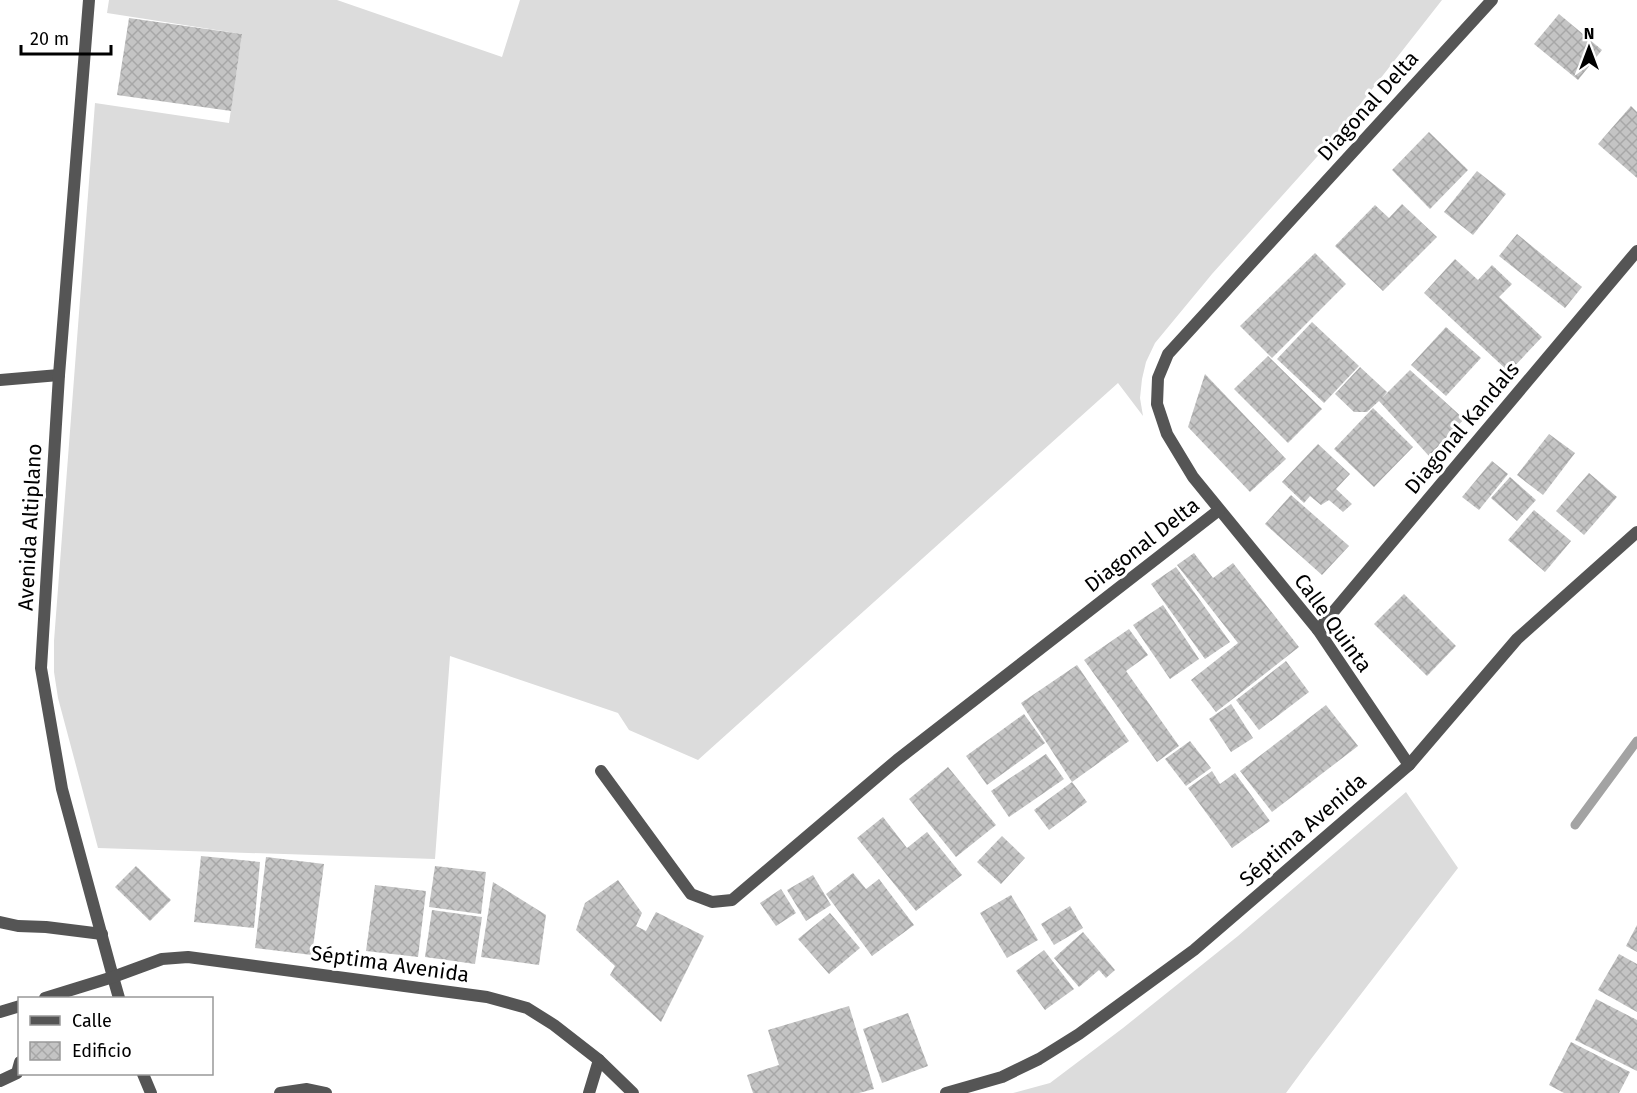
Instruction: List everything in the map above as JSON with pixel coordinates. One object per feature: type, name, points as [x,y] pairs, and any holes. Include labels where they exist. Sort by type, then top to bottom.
[{"type":"street","name":"Avenida Altiplano","points":[[89,0],[58,375],[41,668],[62,789],[119,997]]},
{"type":"street","name":"Diagonal Delta","points":[[601,771],[691,894],[712,902],[732,900],[897,760],[1219,510],[1193,477],[1167,434],[1157,404],[1158,378],[1168,354],[1492,0]]},
{"type":"street","name":"Diagonal Kandals","points":[[1318,630],[1637,250]]},
{"type":"street","points":[[0,380],[58,375]]},
{"type":"street","name":"Calle Quinta","points":[[1219,510],[1318,630],[1408,765]]},
{"type":"street","name":"Séptima Avenida","points":[[946,1093],[1002,1077],[1039,1059],[1079,1034],[1194,950],[1408,765],[1517,639],[1637,532]]},
{"type":"street","points":[[0,922],[18,926],[102,934]]},
{"type":"street","name":"Séptima Avenida","points":[[114,977],[162,959],[188,957],[487,997],[527,1008],[554,1025],[599,1060],[633,1093]]},
{"type":"street","points":[[51,997],[114,977]]},
{"type":"street","points":[[0,1012],[18,1007]]},
{"type":"street","points":[[589,1093],[599,1060]]},
{"type":"street","points":[[0,1081],[17,1073],[18,1069]]},
{"type":"street","points":[[143,1075],[151,1093]]},
{"type":"street","points":[[280,1093],[308,1089],[326,1093]]},
{"type":"shaded area","points":[[109,0],[337,0],[502,57],[520,0],[1442,0],[1333,139],[1212,274],[1155,343],[1146,362],[1142,379],[1140,398],[1143,416],[1118,383],[698,760],[629,730],[618,713],[450,656],[435,859],[98,848],[58,698],[54,672],[54,641],[95,103],[229,123],[242,34],[107,13]]},
{"type":"shaded area","points":[[1406,792],[1458,868],[1286,1093],[1013,1093],[1050,1083],[1123,1028],[1238,936]]},
{"type":"building","points":[[1559,14],[1602,50],[1578,80],[1534,44]]},
{"type":"building","points":[[129,18],[242,34],[231,111],[117,95]]},
{"type":"building","points":[[1631,106],[1637,112],[1637,178],[1598,144]]},
{"type":"building","points":[[1429,132],[1468,170],[1430,209],[1392,170]]},
{"type":"building","points":[[1477,171],[1506,194],[1473,235],[1444,212]]},
{"type":"building","points":[[1402,204],[1437,237],[1383,291],[1335,246],[1375,205],[1389,218]]},
{"type":"building","points":[[1517,234],[1582,287],[1565,308],[1499,256]]},
{"type":"building","points":[[1315,253],[1346,284],[1272,358],[1240,326]]},
{"type":"building","points":[[1455,259],[1478,280],[1492,265],[1512,284],[1499,297],[1542,337],[1509,372],[1424,293]]},
{"type":"building","points":[[1312,322],[1359,366],[1324,403],[1277,359]]},
{"type":"building","points":[[1446,327],[1481,358],[1446,396],[1411,365]]},
{"type":"building","points":[[1268,356],[1322,409],[1288,443],[1234,389]]},
{"type":"building","points":[[1360,367],[1387,392],[1382,398],[1410,370],[1464,419],[1429,456],[1379,401],[1367,412],[1354,412],[1335,394]]},
{"type":"building","points":[[1205,374],[1286,459],[1250,492],[1188,427]]},
{"type":"building","points":[[1373,408],[1413,447],[1374,487],[1334,449]]},
{"type":"building","points":[[1549,434],[1575,453],[1543,495],[1517,475]]},
{"type":"building","points":[[1318,444],[1350,474],[1336,489],[1352,504],[1343,512],[1329,500],[1321,505],[1310,496],[1304,503],[1282,482]]},
{"type":"building","points":[[1492,461],[1508,474],[1479,510],[1462,497]]},
{"type":"building","points":[[1589,473],[1617,497],[1584,535],[1556,511]]},
{"type":"building","points":[[1510,477],[1536,500],[1517,521],[1491,498]]},
{"type":"building","points":[[1291,495],[1349,546],[1322,575],[1265,524]]},
{"type":"building","points":[[1534,510],[1571,541],[1545,572],[1508,540]]},
{"type":"building","points":[[1194,553],[1213,578],[1233,563],[1299,647],[1216,712],[1191,680],[1238,643],[1177,565]]},
{"type":"building","points":[[1176,567],[1230,642],[1205,659],[1151,584]]},
{"type":"building","points":[[1404,594],[1456,646],[1427,676],[1374,624]]},
{"type":"building","points":[[1163,605],[1199,659],[1170,679],[1133,625]]},
{"type":"building","points":[[1129,629],[1148,655],[1126,671],[1179,746],[1157,762],[1084,660]]},
{"type":"building","points":[[1286,661],[1309,692],[1259,730],[1236,700]]},
{"type":"building","points":[[1077,665],[1129,741],[1072,782],[1021,703]]},
{"type":"building","points":[[1231,704],[1253,738],[1231,752],[1209,719]]},
{"type":"building","points":[[1326,705],[1358,746],[1272,812],[1240,771]]},
{"type":"building","points":[[1024,714],[1045,743],[987,785],[966,756]]},
{"type":"building","points":[[1190,741],[1211,768],[1186,786],[1165,759]]},
{"type":"building","points":[[1046,754],[1064,779],[1009,817],[991,791]]},
{"type":"building","points":[[948,767],[996,825],[956,857],[909,799]]},
{"type":"building","points":[[1212,771],[1220,784],[1235,773],[1270,821],[1232,848],[1188,788]]},
{"type":"building","points":[[1072,782],[1087,802],[1049,830],[1034,810]]},
{"type":"building","points":[[883,817],[907,848],[927,832],[962,875],[916,911],[857,838]]},
{"type":"building","points":[[1002,836],[1025,858],[1001,884],[977,862]]},
{"type":"building","points":[[201,856],[260,862],[254,928],[194,922]]},
{"type":"building","points":[[266,857],[324,864],[312,955],[255,948]]},
{"type":"building","points":[[136,866],[171,900],[150,921],[115,887]]},
{"type":"building","points":[[435,866],[486,872],[481,914],[429,907]]},
{"type":"building","points":[[853,873],[866,889],[879,879],[914,925],[872,956],[826,894]]},
{"type":"building","points":[[813,875],[831,905],[806,921],[787,890]]},
{"type":"building","points":[[618,880],[642,913],[636,926],[646,931],[656,912],[704,936],[661,1022],[610,975],[615,966],[576,930],[585,903]]},
{"type":"building","points":[[493,882],[546,915],[539,965],[481,957]]},
{"type":"building","points":[[375,885],[426,891],[418,957],[366,951]]},
{"type":"building","points":[[781,889],[796,913],[776,926],[760,903]]},
{"type":"building","points":[[1011,895],[1038,940],[1007,958],[980,913]]},
{"type":"building","points":[[1070,906],[1083,928],[1054,945],[1041,924]]},
{"type":"building","points":[[432,910],[482,917],[475,964],[425,957]]},
{"type":"building","points":[[830,913],[860,948],[829,974],[798,939]]},
{"type":"building","points":[[1637,925],[1637,952],[1626,946]]},
{"type":"building","points":[[1083,932],[1115,970],[1106,978],[1099,970],[1079,987],[1054,958]]},
{"type":"building","points":[[1044,950],[1074,989],[1045,1010],[1016,971]]},
{"type":"building","points":[[1619,954],[1637,964],[1637,1012],[1598,990]]},
{"type":"building","points":[[1596,999],[1637,1020],[1637,1071],[1575,1040]]},
{"type":"building","points":[[849,1006],[874,1089],[859,1093],[753,1093],[747,1075],[779,1065],[768,1030]]},
{"type":"building","points":[[908,1013],[928,1066],[882,1083],[863,1029]]},
{"type":"building","points":[[1571,1042],[1630,1072],[1619,1093],[1564,1093],[1549,1085]]},
{"type":"waterway","points":[[1575,825],[1637,741]]}]
